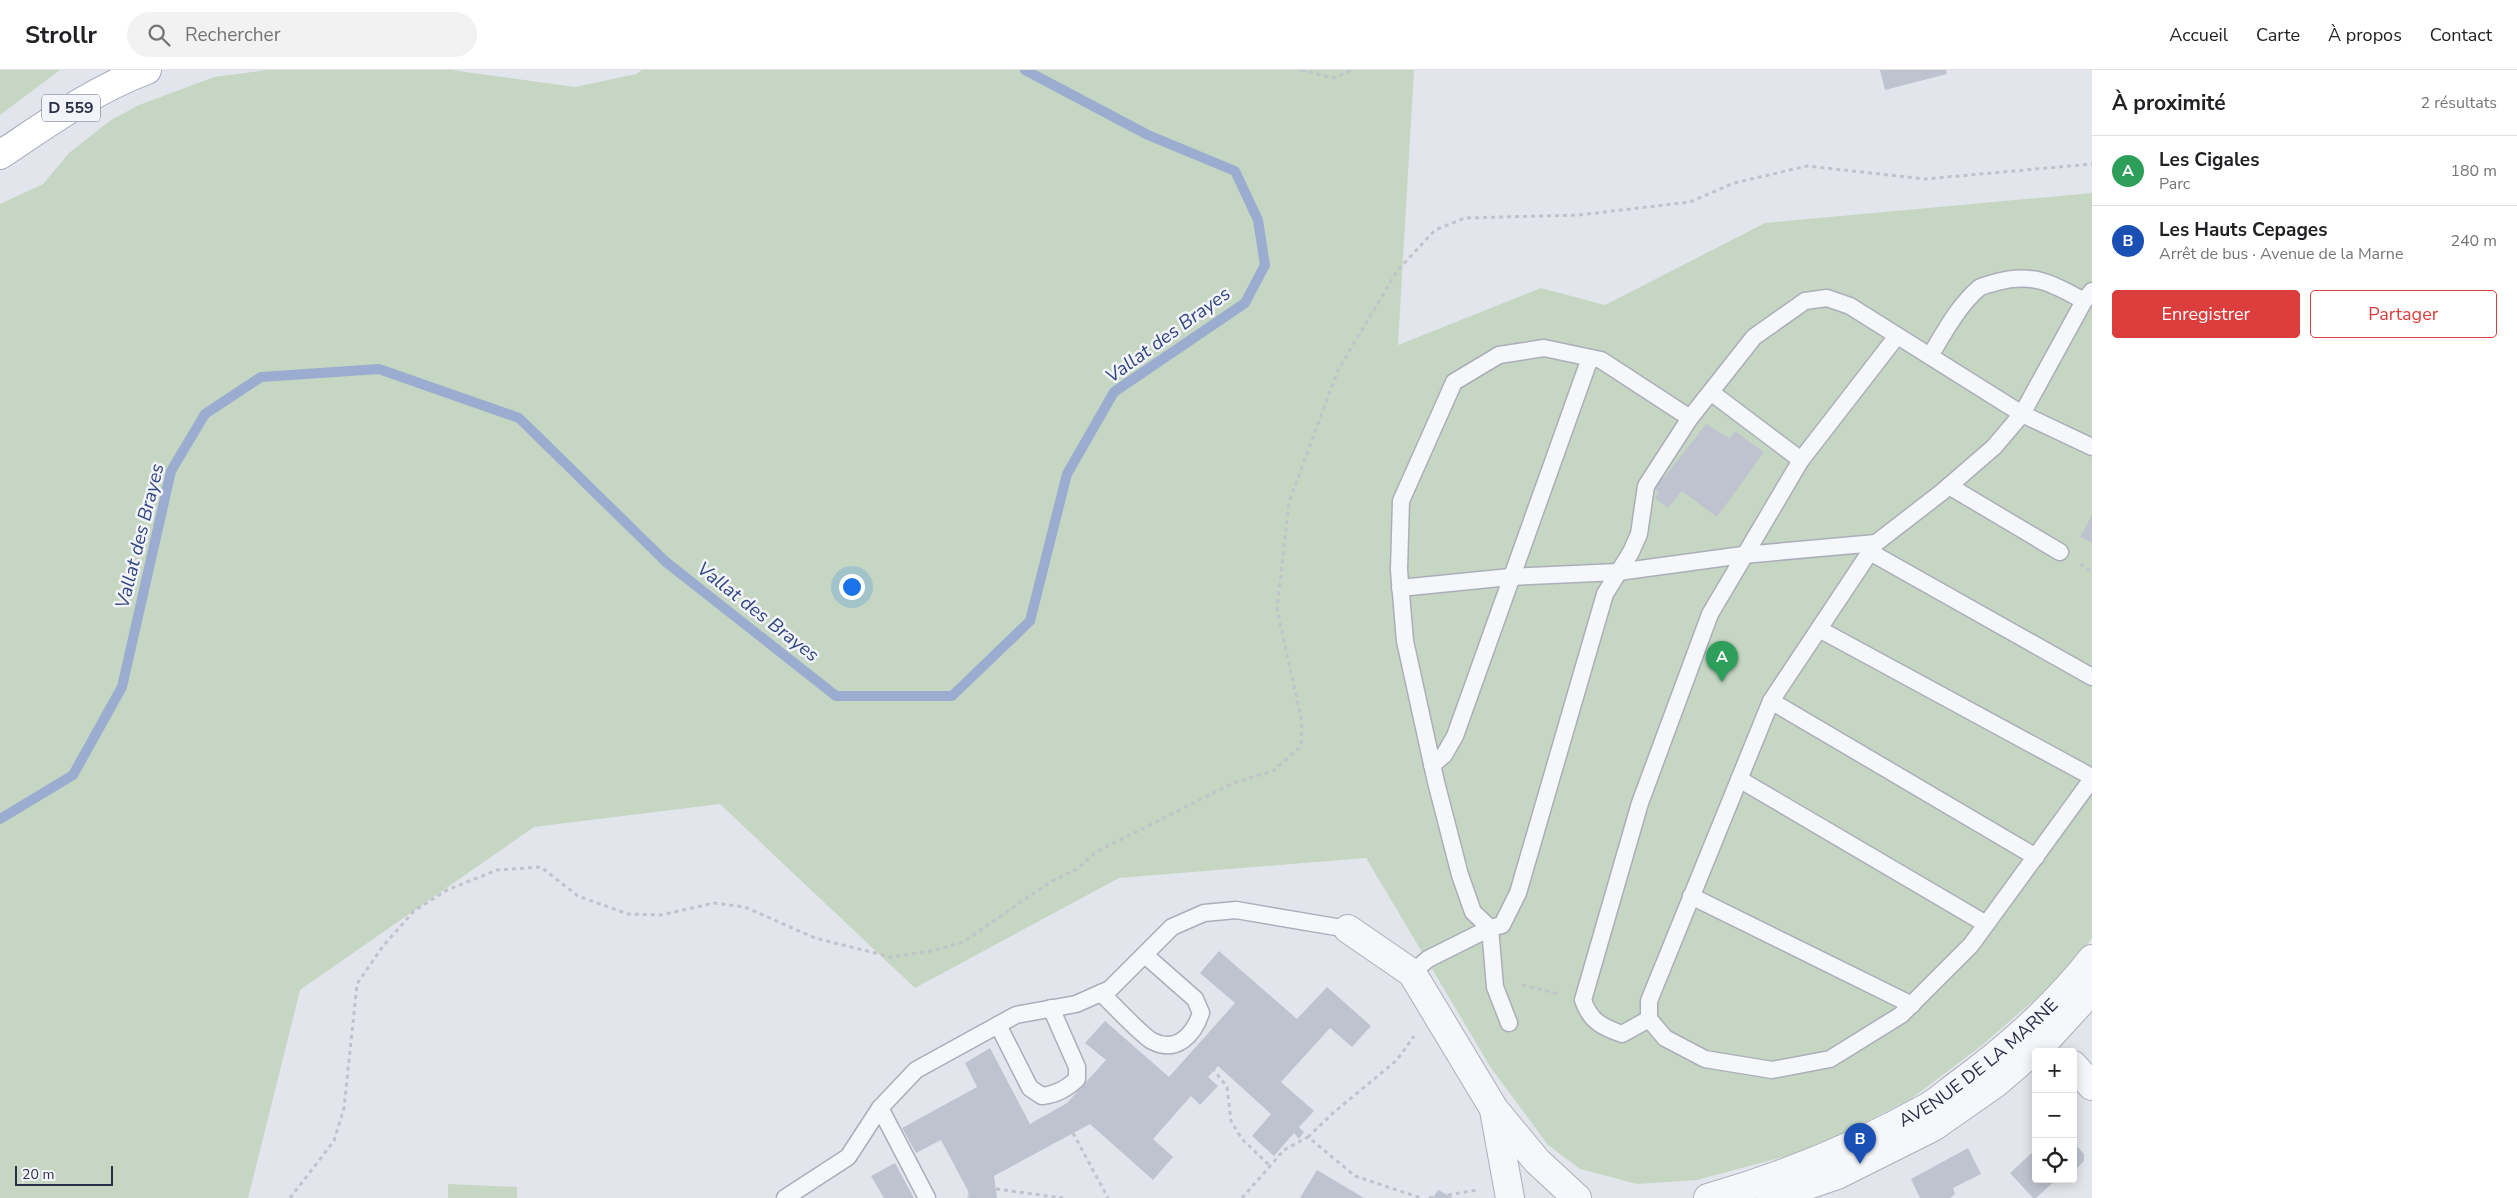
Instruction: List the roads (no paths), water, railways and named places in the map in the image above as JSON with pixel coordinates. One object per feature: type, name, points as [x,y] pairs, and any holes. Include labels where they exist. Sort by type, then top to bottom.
[{"type":"main road","name":"D 559","points":[[0,155],[69,109],[121,80],[147,70]]},
{"type":"street","points":[[1348,929],[1412,973],[1494,1109],[1537,1161],[1577,1198]]},
{"type":"street","name":"AVENUE DE LA MARNE","points":[[1708,1198],[1768,1180],[1847,1148],[1927,1107],[1976,1072],[2048,1037],[2092,959]]},
{"type":"street","name":"AVENUE DE LA MARNE","points":[[1769,1198],[1837,1175],[1934,1127],[1996,1083],[2048,1037],[2092,990]]},
{"type":"street","points":[[2077,1069],[2092,1086]]},
{"type":"street","points":[[1494,1109],[1510,1198]]},
{"type":"lane","points":[[1819,629],[2092,778],[1971,945],[1901,1015],[1830,1059],[1772,1070],[1705,1059],[1665,1038],[1649,1019],[1649,1001],[1771,701],[1819,629],[1873,548],[1994,447],[2022,414],[2088,296],[2036,278],[2009,279],[1980,287],[1958,312],[1930,356]]},
{"type":"lane","points":[[1412,973],[1428,959],[1490,928],[1502,924],[1518,892],[1606,594],[1631,552],[1639,534],[1646,486],[1690,418],[1754,337],[1805,301],[1827,298],[1850,306],[2022,414],[2092,447]]},
{"type":"lane","points":[[1649,1019],[1622,1034],[1602,1027],[1588,1014],[1583,1000],[1644,794],[1710,614],[1801,460],[1897,336]]},
{"type":"lane","points":[[1509,1023],[1495,987],[1490,928],[1473,912],[1463,884],[1432,765],[1406,641],[1400,588],[1401,502],[1454,382],[1499,355],[1544,348],[1601,360],[1690,418]]},
{"type":"lane","points":[[1432,765],[1444,755],[1455,736],[1510,577],[1590,358]]},
{"type":"lane","points":[[1712,392],[1801,460]]},
{"type":"lane","points":[[1949,486],[2060,552]]},
{"type":"lane","points":[[1400,588],[1510,577],[1618,572],[1743,556],[1873,548],[2092,677]]},
{"type":"lane","points":[[1771,701],[2036,857]]},
{"type":"lane","points":[[1739,779],[1986,924]]},
{"type":"lane","points":[[1691,896],[1912,1004]]},
{"type":"lane","points":[[785,1198],[848,1157],[880,1108],[916,1070],[1016,1015],[1076,1004],[1110,990],[1172,927],[1204,913],[1236,910],[1348,929]]},
{"type":"lane","points":[[1101,993],[1152,1041],[1167,1045],[1181,1042],[1196,1030],[1201,1013],[1195,999],[1145,954]]},
{"type":"lane","points":[[998,1025],[1030,1088],[1042,1096],[1054,1094],[1077,1079],[1077,1067],[1051,1008]]},
{"type":"lane","points":[[880,1108],[927,1198]]},
{"type":"waterway","name":"Vallat des Brayes","points":[[0,819],[73,775],[122,687],[171,471],[205,414],[261,377],[379,369],[519,418],[666,562],[836,696],[952,696],[1030,621],[1067,474],[1114,392],[1245,303],[1265,265],[1258,220],[1235,171],[1148,135],[1025,70]]},
{"type":"place","name":"Les Cigales","points":[[1722,682]]},
{"type":"place","name":"Les Hauts Cepages","points":[[1860,1164]]}]
